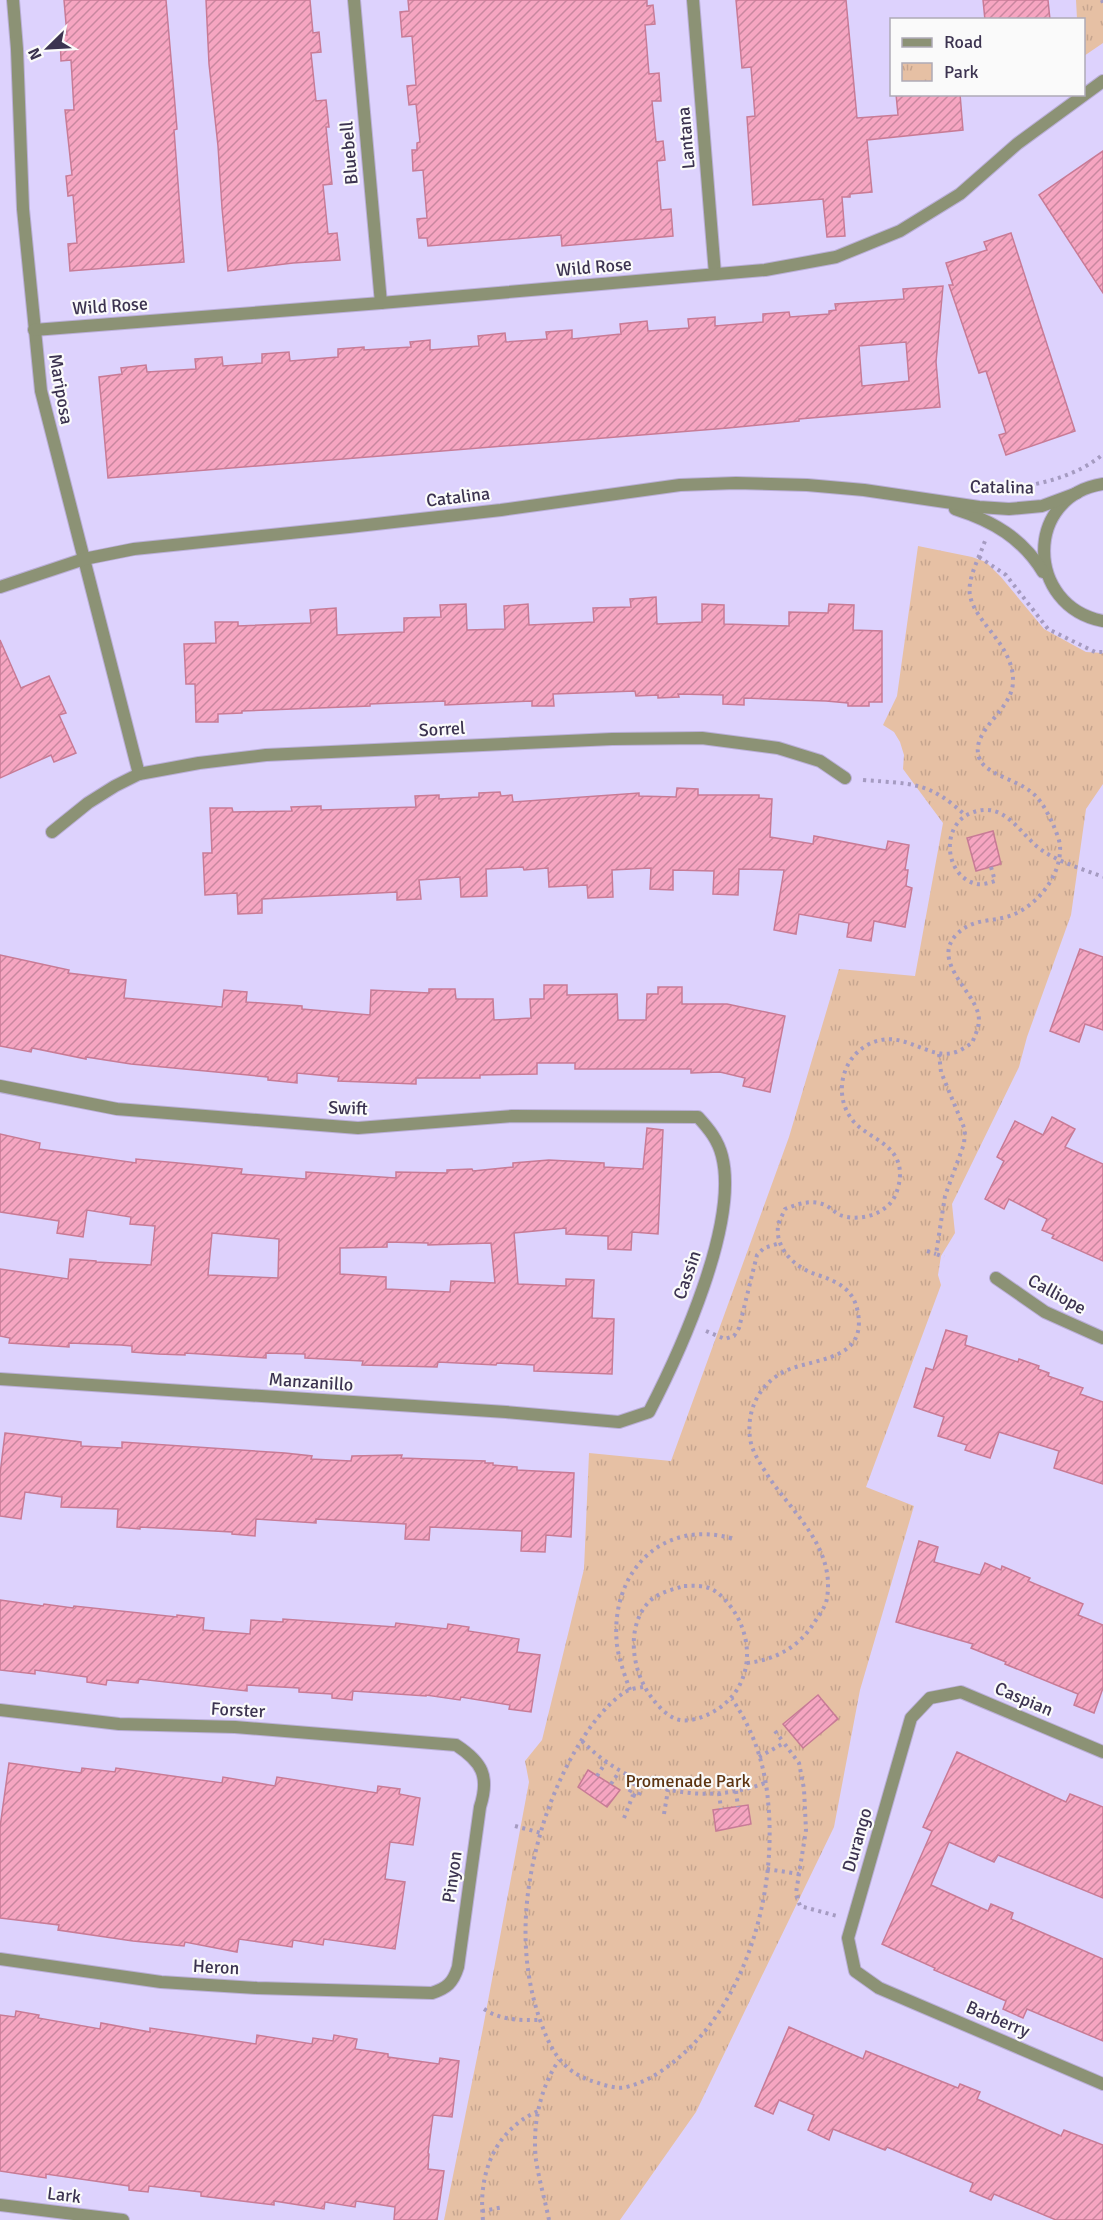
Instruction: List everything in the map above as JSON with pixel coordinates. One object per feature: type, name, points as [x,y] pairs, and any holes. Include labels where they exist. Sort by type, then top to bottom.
[{"type":"street","name":"Mariposa","points":[[13,0],[23,209],[41,391],[139,774]]},
{"type":"street","name":"Bluebell","points":[[354,0],[381,303]]},
{"type":"street","name":"Lantana","points":[[693,0],[715,274]]},
{"type":"street","name":"Wild Rose","points":[[1085,94],[1103,81]]},
{"type":"street","name":"Wild Rose","points":[[34,330],[765,270],[836,257],[900,231],[960,194],[1017,144],[1083,96]]},
{"type":"street","points":[[1048,580],[1043,555],[1047,531],[1058,509],[1083,491],[1103,482]]},
{"type":"street","name":"Catalina","points":[[0,587],[84,559],[134,549],[408,521],[680,485],[736,483],[807,485],[864,490],[979,507],[1026,508],[1042,506],[1083,491]]},
{"type":"street","name":"Catalina","points":[[925,499],[991,523],[1018,541],[1031,553],[1062,600],[1071,609],[1103,621]]},
{"type":"street","name":"Sorrel","points":[[52,832],[88,803],[139,774],[199,763],[266,755],[612,739],[702,738],[778,748],[820,760],[845,778]]},
{"type":"street","name":"Swift","points":[[0,1086],[117,1109],[358,1128],[512,1116],[698,1118]]},
{"type":"street","name":"Cassin","points":[[619,1422],[649,1412],[675,1360],[712,1261],[725,1198],[723,1157],[714,1136],[698,1118]]},
{"type":"street","name":"Calliope","points":[[996,1278],[1045,1312],[1103,1338]]},
{"type":"street","name":"Manzanillo","points":[[0,1379],[506,1412],[619,1422]]},
{"type":"street","name":"Caspian","points":[[930,1698],[961,1692],[1103,1752]]},
{"type":"street","name":"Durango","points":[[879,1988],[855,1971],[848,1938],[911,1718],[930,1698]]},
{"type":"street","name":"Forster","points":[[0,1710],[119,1724],[235,1727],[456,1745],[471,1756]]},
{"type":"street","name":"Pinyon","points":[[432,1993],[446,1988],[454,1980],[458,1967],[480,1807],[485,1791],[484,1776],[471,1756]]},
{"type":"street","name":"Heron","points":[[0,1959],[161,1982],[257,1988],[432,1993]]},
{"type":"street","name":"Barberry","points":[[879,1988],[1103,2084]]},
{"type":"street","name":"Lark","points":[[0,2205],[123,2220]]},
{"type":"path","points":[[1003,487],[1032,484],[1072,473],[1103,454]]},
{"type":"path","points":[[747,1663],[766,1661],[805,1637],[827,1600],[824,1562],[816,1539],[788,1505],[756,1456],[750,1438],[750,1420],[754,1401],[764,1386],[789,1370],[825,1361],[841,1354],[854,1341],[859,1326],[858,1311],[851,1295],[841,1284],[817,1275],[789,1258],[780,1243],[778,1226],[785,1209],[797,1204],[810,1202],[825,1205],[838,1214],[852,1218],[865,1218],[882,1210],[894,1198],[900,1180],[900,1166],[893,1153],[853,1121],[845,1107],[841,1090],[844,1072],[851,1058],[868,1045],[884,1039],[902,1040],[939,1053],[955,1053],[972,1043],[979,1026],[978,1012],[951,967],[950,951],[954,936],[969,926],[987,919],[1006,917],[1023,910],[1048,885],[1059,859],[1057,834],[1041,801],[1030,790],[981,762],[977,749],[982,734],[1009,701],[1014,683],[1012,665],[1006,651],[978,615],[970,598],[969,584],[984,543]]},
{"type":"path","points":[[979,557],[1006,575],[1048,629],[1095,652],[1103,652]]},
{"type":"path","points":[[845,778],[923,786],[950,801],[966,816]]},
{"type":"path","points":[[991,867],[995,881],[979,885],[961,876],[954,866],[949,844],[958,821],[986,810],[1006,817],[1018,825],[1032,842],[1059,859],[1103,877]]},
{"type":"path","points":[[936,1254],[945,1196],[964,1144],[965,1130],[941,1072],[939,1053]]},
{"type":"path","points":[[689,1323],[725,1339],[734,1336],[739,1328],[757,1255],[764,1248],[780,1243]]},
{"type":"path","points":[[927,1251],[944,1257]]},
{"type":"path","points":[[630,1690],[619,1654],[617,1635],[621,1604],[632,1572],[652,1550],[678,1538],[701,1533],[717,1534],[734,1539]]},
{"type":"path","points":[[684,1586],[706,1586],[724,1599],[739,1618],[747,1641],[747,1663],[732,1699],[698,1720],[677,1719],[660,1708],[643,1687],[633,1643],[638,1621],[647,1604],[661,1593],[684,1586]]},
{"type":"path","points":[[643,1687],[630,1690],[608,1707],[582,1741],[561,1775],[541,1833],[528,1889],[525,1933],[527,1970],[541,2020],[559,2060],[576,2074],[623,2088],[642,2082],[666,2069],[694,2045],[719,2013],[754,1936],[763,1900],[767,1869],[768,1802],[759,1757],[747,1721],[732,1699]]},
{"type":"path","points":[[775,1731],[799,1763],[804,1789],[806,1830],[796,1893],[800,1906],[852,1920]]},
{"type":"path","points":[[582,1741],[619,1772],[668,1790],[691,1794],[719,1793],[765,1783]]},
{"type":"path","points":[[759,1757],[784,1743]]},
{"type":"path","points":[[597,1776],[606,1762]]},
{"type":"path","points":[[611,1784],[619,1772]]},
{"type":"path","points":[[636,1780],[629,1793],[638,1797],[644,1783]]},
{"type":"path","points":[[664,1814],[668,1790]]},
{"type":"path","points":[[736,1791],[738,1807]]},
{"type":"path","points":[[719,1793],[721,1809]]},
{"type":"path","points":[[624,1818],[633,1795]]},
{"type":"path","points":[[515,1826],[541,1833]]},
{"type":"path","points":[[767,1869],[799,1874]]},
{"type":"path","points":[[484,2009],[495,2016],[515,2020],[541,2020]]},
{"type":"path","points":[[549,2220],[536,2159],[539,2111],[548,2077],[559,2060]]},
{"type":"path","points":[[483,2220],[482,2188],[490,2156],[508,2132],[524,2117],[539,2111]]},
{"type":"path","points":[[482,2211],[504,2207]]},
{"type":"green space","points":[[1076,0],[1103,0],[1103,43],[1085,55],[1085,18],[1077,18]]},
{"type":"green space","name":"Promenade Park","points":[[918,546],[986,562],[1044,629],[1086,652],[1103,653],[1103,784],[1086,809],[1071,915],[1027,1037],[1019,1067],[952,1204],[955,1233],[941,1256],[938,1275],[941,1285],[866,1487],[914,1506],[860,1690],[834,1827],[696,2112],[620,2220],[444,2220],[529,1782],[525,1761],[542,1740],[584,1569],[589,1453],[671,1461],[789,1137],[839,969],[915,976],[943,823],[903,769],[904,755],[900,742],[894,732],[883,725],[897,696]]},
{"type":"building","points":[[64,0],[166,0],[177,129],[174,130],[184,262],[70,271],[68,244],[77,243],[73,195],[68,196],[66,176],[72,175],[65,110],[74,110],[71,60],[61,61],[60,35],[67,35]]},
{"type":"building","points":[[206,0],[310,0],[313,33],[319,32],[321,52],[311,53],[316,101],[326,100],[329,127],[326,127],[332,184],[323,185],[328,234],[337,233],[340,260],[228,271],[209,64]]},
{"type":"building","points":[[408,0],[647,0],[647,6],[653,5],[655,24],[645,25],[649,74],[659,73],[661,101],[652,101],[656,142],[663,141],[665,160],[657,161],[661,210],[671,209],[673,236],[562,246],[561,235],[428,246],[427,238],[419,238],[417,219],[427,218],[423,170],[413,171],[412,150],[417,150],[417,143],[420,142],[416,104],[409,105],[407,86],[416,85],[412,36],[402,37],[400,12],[409,11]]},
{"type":"building","points":[[736,0],[846,0],[857,118],[898,115],[896,96],[960,96],[963,130],[867,140],[872,192],[842,197],[845,236],[827,237],[823,199],[753,205],[747,117],[755,116],[751,67],[742,68]]},
{"type":"building","points":[[983,0],[1048,0],[1050,18],[985,18]]},
{"type":"building","points":[[1103,151],[1103,293],[1039,195]]},
{"type":"building","points":[[1011,233],[1075,431],[1006,455],[999,435],[1006,433],[986,371],[979,373],[949,285],[953,285],[946,263],[987,250],[984,242]]},
{"type":"building","points":[[943,286],[936,362],[940,407],[799,419],[799,421],[728,428],[108,478],[99,377],[122,374],[121,368],[146,365],[147,372],[196,369],[195,359],[222,357],[223,366],[262,363],[262,354],[289,352],[290,361],[338,357],[338,349],[411,347],[410,342],[430,340],[430,350],[479,346],[478,336],[505,333],[506,342],[547,339],[546,332],[572,330],[572,339],[621,334],[620,324],[647,321],[648,331],[689,328],[688,319],[715,317],[715,326],[763,322],[763,314],[789,312],[790,317],[829,314],[829,311],[836,310],[835,304],[904,299],[903,289]],"holes":[[[906,342],[909,381],[862,386],[859,346]]]},
{"type":"building","points":[[656,597],[657,624],[702,622],[702,604],[724,605],[724,624],[789,626],[789,612],[828,613],[829,604],[854,605],[853,630],[882,631],[882,702],[869,702],[869,706],[848,706],[848,703],[826,701],[744,698],[744,705],[723,704],[723,695],[678,694],[679,697],[658,698],[658,695],[636,696],[635,691],[553,694],[554,706],[532,706],[532,701],[445,705],[445,701],[370,704],[370,706],[242,711],[242,713],[218,714],[218,722],[196,722],[195,684],[186,684],[184,644],[216,643],[215,622],[238,622],[238,626],[311,623],[310,610],[336,608],[337,635],[404,632],[404,618],[441,617],[440,605],[466,604],[467,630],[505,629],[504,606],[528,604],[529,625],[594,622],[593,608],[631,607],[630,599]]},
{"type":"building","points":[[0,640],[21,688],[49,676],[66,713],[59,715],[76,753],[54,762],[51,755],[0,778]]},
{"type":"building","points":[[677,788],[698,789],[698,795],[759,795],[759,798],[772,799],[770,837],[813,844],[814,836],[886,850],[888,841],[909,845],[905,870],[908,870],[906,886],[912,888],[905,927],[874,921],[871,941],[847,937],[849,923],[799,914],[796,934],[774,930],[784,870],[739,869],[738,895],[713,894],[714,871],[673,870],[673,890],[650,889],[651,868],[612,870],[613,897],[588,898],[587,885],[549,887],[548,868],[524,870],[523,867],[486,869],[487,896],[461,897],[460,877],[419,880],[421,899],[397,900],[397,892],[262,899],[262,913],[238,914],[237,893],[205,895],[203,853],[212,853],[210,808],[232,808],[233,812],[292,811],[291,807],[321,806],[321,810],[416,807],[415,796],[439,795],[439,799],[479,797],[479,793],[500,792],[501,796],[512,795],[513,802],[639,793],[639,796],[676,797]]},
{"type":"building","points":[[993,831],[1001,864],[976,871],[967,838]]},
{"type":"building","points":[[1080,949],[1103,957],[1103,1030],[1085,1024],[1079,1042],[1050,1031]]},
{"type":"building","points":[[0,955],[69,970],[68,973],[126,980],[124,998],[222,1007],[224,990],[247,992],[246,1002],[302,1006],[302,1009],[370,1015],[371,990],[429,993],[429,989],[455,989],[456,999],[493,999],[494,1020],[531,1018],[530,999],[544,999],[544,985],[567,985],[567,995],[617,994],[618,1020],[646,1020],[647,994],[658,994],[658,987],[682,987],[682,1004],[727,1004],[785,1016],[770,1092],[743,1086],[745,1078],[720,1072],[691,1073],[691,1069],[575,1069],[575,1063],[537,1063],[537,1074],[480,1075],[480,1078],[416,1078],[416,1084],[338,1081],[339,1077],[297,1073],[297,1083],[268,1080],[268,1077],[131,1064],[86,1057],[86,1059],[32,1048],[31,1052],[0,1046]]},
{"type":"building","points":[[1052,1117],[1075,1129],[1065,1147],[1103,1164],[1103,1261],[1052,1238],[1054,1235],[1042,1230],[1047,1219],[1009,1199],[1004,1209],[985,1199],[1004,1161],[997,1157],[1015,1121],[1043,1135]]},
{"type":"building","points":[[647,1128],[663,1130],[658,1234],[632,1232],[631,1250],[608,1249],[608,1236],[566,1234],[566,1228],[514,1233],[518,1284],[566,1286],[566,1279],[594,1280],[592,1318],[614,1319],[612,1374],[534,1371],[534,1365],[497,1363],[496,1365],[438,1362],[437,1367],[362,1365],[363,1361],[305,1358],[305,1354],[266,1353],[266,1358],[185,1353],[185,1355],[158,1354],[132,1352],[132,1346],[121,1345],[69,1343],[69,1347],[9,1343],[10,1338],[0,1336],[0,1269],[68,1279],[70,1259],[151,1265],[155,1226],[130,1224],[131,1217],[87,1210],[83,1237],[57,1233],[59,1221],[0,1212],[0,1134],[40,1143],[39,1149],[136,1163],[136,1159],[242,1169],[241,1174],[306,1179],[306,1172],[396,1178],[396,1172],[447,1173],[447,1170],[472,1169],[473,1171],[513,1167],[513,1163],[549,1160],[604,1163],[604,1167],[643,1169]],"holes":[[[212,1233],[279,1239],[278,1278],[208,1275]],[[387,1242],[428,1243],[428,1245],[491,1243],[495,1283],[451,1281],[450,1292],[386,1289],[386,1277],[340,1274],[340,1248],[387,1247]]]},
{"type":"building","points":[[946,1330],[967,1336],[965,1345],[1018,1362],[1019,1359],[1039,1366],[1038,1369],[1049,1373],[1048,1376],[1083,1388],[1080,1394],[1103,1402],[1103,1484],[1054,1468],[1059,1451],[999,1432],[990,1458],[965,1450],[967,1445],[938,1436],[944,1417],[914,1407],[926,1368],[933,1370]]},
{"type":"building","points":[[5,1433],[81,1442],[81,1446],[122,1448],[122,1442],[285,1453],[312,1456],[311,1459],[351,1461],[352,1456],[402,1455],[401,1458],[485,1461],[493,1465],[517,1467],[517,1470],[574,1473],[571,1537],[546,1535],[545,1552],[521,1551],[522,1531],[430,1527],[429,1540],[405,1539],[406,1524],[316,1519],[316,1523],[256,1519],[255,1536],[232,1534],[232,1532],[140,1527],[140,1529],[117,1527],[118,1509],[61,1507],[62,1497],[25,1492],[21,1519],[0,1516],[0,1474]]},
{"type":"building","points":[[919,1541],[938,1547],[934,1562],[980,1575],[985,1563],[1001,1570],[1002,1566],[1030,1578],[1028,1581],[1083,1604],[1078,1615],[1103,1625],[1103,1688],[1094,1713],[1074,1705],[1078,1694],[971,1648],[973,1644],[896,1622]]},
{"type":"building","points":[[0,1600],[43,1606],[44,1604],[73,1608],[74,1606],[204,1618],[203,1630],[250,1634],[251,1620],[283,1622],[283,1619],[395,1627],[396,1623],[447,1629],[448,1624],[469,1627],[468,1631],[519,1639],[517,1652],[540,1655],[531,1712],[509,1709],[510,1705],[461,1697],[460,1700],[426,1695],[353,1691],[352,1700],[332,1698],[332,1694],[299,1692],[299,1688],[247,1685],[247,1691],[139,1679],[138,1683],[107,1680],[106,1685],[87,1682],[87,1677],[35,1670],[35,1674],[0,1670]]},
{"type":"building","points":[[818,1695],[838,1719],[803,1748],[783,1724]]},
{"type":"building","points":[[957,1752],[1066,1802],[1070,1794],[1103,1807],[1103,1898],[998,1855],[994,1862],[949,1842],[931,1885],[988,1911],[991,1904],[1013,1913],[1011,1919],[1103,1959],[1103,2041],[1027,2009],[1023,2018],[1003,2009],[1006,2001],[934,1970],[935,1968],[882,1944],[932,1831],[923,1827]]},
{"type":"building","points":[[9,1763],[81,1773],[82,1768],[115,1772],[116,1768],[222,1783],[223,1777],[275,1786],[277,1777],[377,1793],[378,1786],[400,1789],[399,1794],[420,1798],[413,1845],[390,1842],[385,1879],[405,1882],[395,1949],[324,1939],[323,1945],[293,1940],[292,1947],[239,1939],[237,1952],[185,1942],[184,1946],[133,1941],[58,1930],[59,1925],[0,1918],[0,1827]]},
{"type":"building","points":[[588,1770],[620,1790],[607,1807],[578,1787]]},
{"type":"building","points":[[748,1805],[751,1824],[716,1831],[713,1810]]},
{"type":"building","points":[[16,2011],[39,2015],[38,2018],[100,2029],[101,2023],[150,2032],[150,2028],[256,2044],[257,2035],[312,2044],[313,2038],[333,2041],[334,2035],[357,2039],[355,2049],[388,2054],[388,2057],[439,2064],[440,2058],[459,2061],[452,2117],[433,2115],[428,2169],[444,2171],[437,2220],[394,2220],[395,2207],[356,2201],[355,2207],[325,2202],[324,2209],[274,2201],[274,2205],[201,2196],[201,2192],[149,2186],[148,2192],[129,2190],[129,2186],[46,2174],[46,2178],[0,2171],[0,2015],[15,2017]]},
{"type":"building","points":[[789,2027],[863,2059],[866,2051],[958,2088],[960,2084],[980,2092],[977,2099],[1061,2136],[1064,2130],[1103,2145],[1103,2220],[1056,2220],[994,2194],[991,2200],[970,2191],[973,2183],[887,2147],[885,2150],[833,2129],[829,2140],[808,2130],[814,2115],[779,2100],[773,2114],[755,2106]]}]
